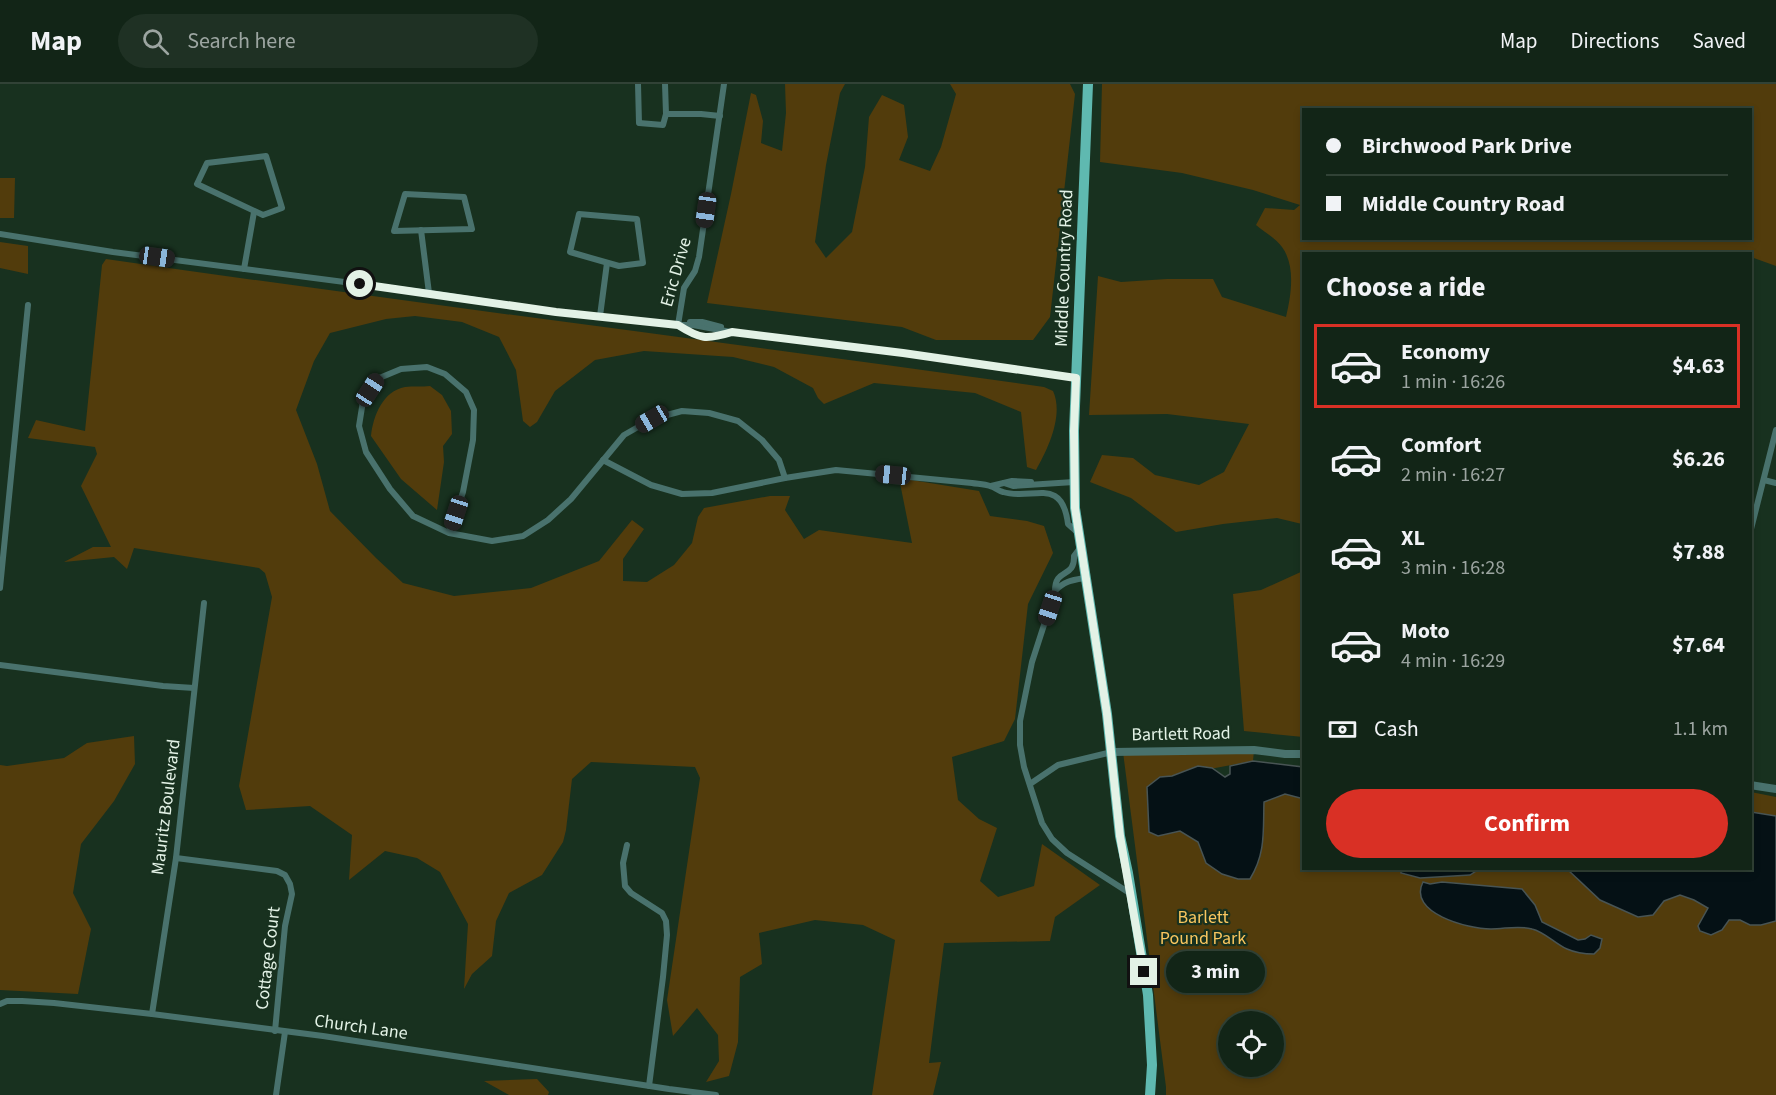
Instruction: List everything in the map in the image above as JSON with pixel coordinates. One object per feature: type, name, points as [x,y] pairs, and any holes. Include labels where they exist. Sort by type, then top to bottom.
[{"type":"main road","name":"Middle Country Road","points":[[1088,84],[1074,431],[1075,508],[1112,752],[1118,815],[1148,995],[1152,1065],[1150,1095]]},
{"type":"street","points":[[638,84],[639,123],[663,125],[666,114],[665,84]]},
{"type":"street","name":"Eric Drive","points":[[678,325],[684,288],[695,271],[699,257],[724,84]]},
{"type":"street","points":[[666,114],[720,116]]},
{"type":"street","points":[[266,156],[282,208],[263,215],[254,212],[197,184],[207,164],[266,156]]},
{"type":"street","points":[[405,194],[464,196],[472,229],[422,230],[394,231],[405,194]]},
{"type":"street","points":[[244,269],[254,212]]},
{"type":"street","points":[[579,214],[637,219],[643,263],[619,266],[607,263],[570,252],[579,214]]},
{"type":"street","points":[[422,230],[429,293]]},
{"type":"street","points":[[0,234],[36,241],[556,312],[678,325],[692,321],[702,322],[714,324],[732,332],[903,353],[1076,378]]},
{"type":"street","points":[[600,316],[607,263]]},
{"type":"street","points":[[0,588],[28,306]]},
{"type":"street","points":[[678,325],[695,336],[713,338],[732,332]]},
{"type":"street","points":[[449,533],[463,492],[473,440],[474,410],[466,392],[445,374],[427,367],[401,369],[377,379],[363,401],[358,426],[363,444],[390,489],[413,516],[449,533],[492,541],[523,536],[548,520],[571,499],[624,435],[652,419],[682,411],[709,413],[738,421],[762,440],[779,460],[785,478]]},
{"type":"street","points":[[1752,525],[1776,430]]},
{"type":"street","points":[[603,460],[651,485],[682,494],[712,493],[836,470],[990,486],[1012,481],[1037,484],[1074,482]]},
{"type":"street","points":[[1764,480],[1776,483]]},
{"type":"street","points":[[990,486],[1003,493],[1047,493],[1055,496],[1067,510],[1068,524],[1078,533]]},
{"type":"street","points":[[1080,548],[1074,556],[1071,570],[1060,575],[1057,580],[1032,662],[1020,721],[1020,745],[1024,767],[1042,822],[1052,839],[1067,853],[1131,894]]},
{"type":"street","points":[[1055,591],[1070,580],[1085,578]]},
{"type":"street","name":"Mauritz Boulevard","points":[[152,1014],[184,798],[204,603]]},
{"type":"street","points":[[0,665],[194,688]]},
{"type":"street","name":"Bartlett Road","points":[[1030,784],[1058,765],[1112,752],[1254,750],[1302,754]]},
{"type":"street","points":[[1752,785],[1776,789]]},
{"type":"street","points":[[627,845],[623,863],[625,886],[662,913],[666,921],[663,977],[649,1086]]},
{"type":"street","name":"Cottage Court","points":[[176,858],[277,871],[285,875],[292,894],[285,926],[275,1030]]},
{"type":"street","name":"Church Lane","points":[[0,1004],[7,1001],[36,1001],[152,1014],[323,1036],[716,1095]]},
{"type":"street","points":[[276,1095],[285,1032]]},
{"type":"green space","points":[[785,84],[845,84],[840,93],[826,165],[815,242],[826,258],[852,232],[865,167],[869,117],[882,95],[904,105],[908,137],[899,160],[930,171],[941,147],[956,94],[950,84],[1070,84],[1075,94],[1050,317],[1033,340],[936,340],[902,327],[707,303],[751,93],[756,95],[763,121],[761,143],[782,151],[786,113]]},
{"type":"green space","points":[[1102,84],[1776,84],[1776,266],[1752,257],[1752,252],[1445,252],[1440,250],[1438,252],[1302,252],[1302,524],[1277,518],[1176,532],[1131,498],[1090,482],[1102,455],[1133,458],[1155,475],[1199,485],[1224,472],[1249,424],[1167,414],[1089,415],[1098,276],[1121,282],[1213,279],[1222,297],[1286,317],[1291,291],[1289,263],[1279,244],[1256,225],[1265,208],[1294,210],[1300,205],[1253,190],[1182,173],[1100,162]]},
{"type":"green space","points":[[0,178],[15,178],[14,218],[0,218]]},
{"type":"green space","points":[[0,242],[28,246],[28,274],[0,268]]},
{"type":"green space","points":[[106,259],[1044,387],[1053,391],[1056,400],[1056,421],[1050,442],[1036,470],[1027,467],[1021,412],[975,393],[874,383],[824,404],[813,388],[774,367],[733,357],[644,351],[595,360],[555,391],[537,422],[530,427],[523,421],[516,370],[499,337],[462,322],[415,316],[386,319],[330,333],[314,361],[296,410],[317,464],[330,511],[403,583],[454,596],[531,588],[599,561],[632,520],[644,529],[623,559],[623,581],[647,582],[674,565],[692,543],[698,517],[704,508],[770,496],[790,496],[785,510],[804,539],[819,530],[912,543],[899,478],[979,491],[990,516],[1027,521],[1044,526],[1053,553],[1028,604],[1015,719],[1004,741],[952,757],[958,800],[979,819],[997,828],[980,881],[998,897],[1034,886],[1042,844],[1100,885],[1055,917],[1050,941],[944,943],[929,1063],[941,1062],[933,1095],[872,1095],[895,940],[863,925],[815,920],[759,933],[762,964],[740,977],[738,1042],[729,1076],[706,1082],[719,1061],[718,1035],[697,1008],[673,1036],[667,1000],[700,778],[695,767],[591,762],[572,779],[563,842],[542,875],[509,893],[496,921],[492,956],[472,974],[464,989],[468,924],[440,872],[417,858],[385,851],[349,880],[352,835],[310,806],[246,810],[239,786],[272,597],[265,573],[259,568],[134,548],[127,569],[114,557],[64,562],[93,547],[111,547],[81,486],[97,454],[95,447],[28,438],[36,420],[85,431],[102,265]]},
{"type":"green space","points":[[430,386],[442,395],[451,411],[452,434],[443,446],[444,462],[437,510],[401,479],[371,436],[374,420],[385,399],[397,389]]},
{"type":"green space","points":[[1302,571],[1302,737],[1244,731],[1233,594],[1261,590]]},
{"type":"green space","points":[[134,736],[135,764],[114,801],[81,844],[73,893],[91,929],[78,994],[0,990],[0,765],[64,758],[87,743]]},
{"type":"green space","name":"Barlett Pound Park","points":[[1254,750],[1253,761],[1172,776],[1147,788],[1149,832],[1180,831],[1198,842],[1206,863],[1261,763],[1302,767],[1302,870],[1752,870],[1752,792],[1776,797],[1776,1095],[1166,1095],[1123,752]]},
{"type":"green space","points":[[537,1079],[549,1092],[548,1095],[509,1095],[484,1081]]},
{"type":"shaded area","points":[[1253,761],[1302,767],[1302,798],[1285,794],[1264,802],[1261,851],[1250,879],[1238,879],[1222,874],[1206,863],[1198,842],[1180,831],[1158,836],[1149,832],[1147,787],[1160,777],[1172,776],[1198,766],[1212,768],[1225,777],[1230,774],[1230,766]]},
{"type":"shaded area","points":[[1752,812],[1776,816],[1776,921],[1750,925],[1740,920],[1729,920],[1722,930],[1711,935],[1700,931],[1698,926],[1708,908],[1680,895],[1664,901],[1653,915],[1638,917],[1600,900],[1568,870],[1752,870]]},
{"type":"shaded area","points":[[1401,870],[1476,870],[1470,875],[1420,878],[1401,873]]},
{"type":"shaded area","points":[[1423,882],[1522,889],[1535,905],[1542,922],[1578,940],[1591,935],[1602,939],[1600,948],[1594,954],[1580,953],[1563,947],[1532,929],[1522,927],[1491,929],[1455,922],[1431,910],[1424,902],[1420,893]]},
{"type":"route","points":[[360,284],[556,312],[678,325],[695,336],[713,338],[732,332],[903,353],[1076,378],[1074,431],[1075,508],[1078,536],[1107,714],[1120,836],[1144,972]]}]
